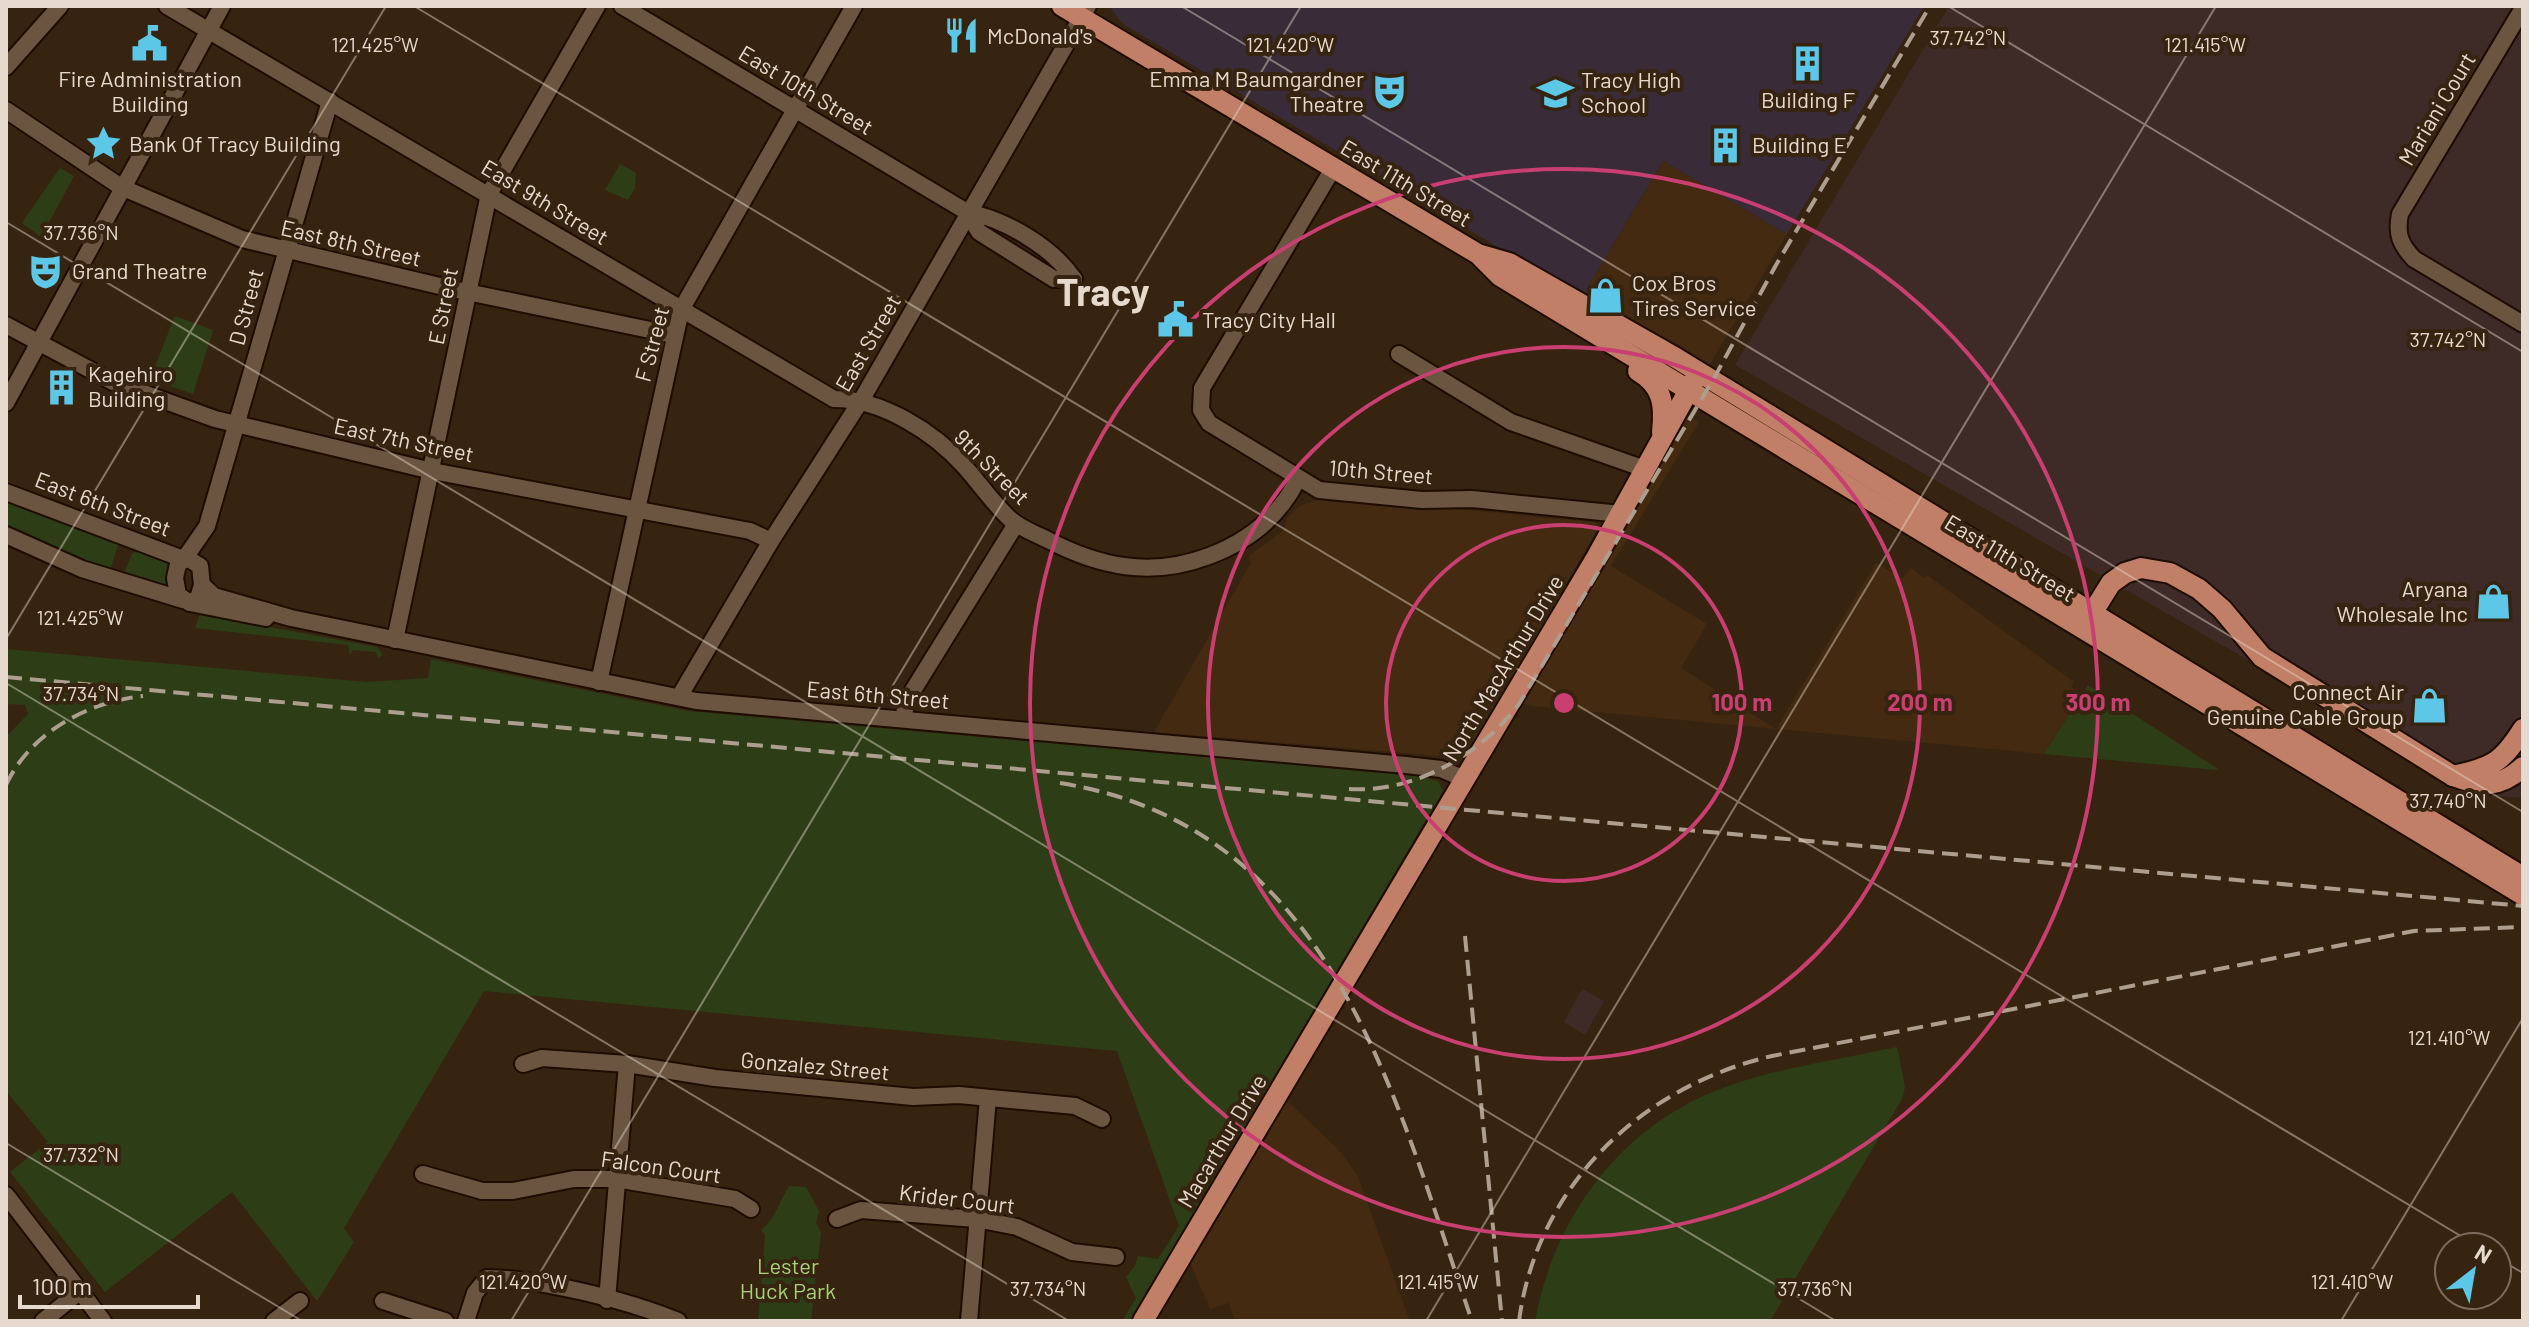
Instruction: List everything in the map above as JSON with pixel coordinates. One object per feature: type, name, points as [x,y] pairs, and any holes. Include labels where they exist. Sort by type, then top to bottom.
[{"type":"main road","name":"East 11th Street","points":[[1062,6],[1084,12],[1478,254],[1500,276],[1688,391],[2088,621],[2522,882]]},
{"type":"main road","name":"East 11th Street","points":[[1478,254],[1509,263],[1700,372],[2486,873],[2522,882]]},
{"type":"main road","points":[[1562,313],[1585,337],[1654,382],[1662,397],[1661,436]]},
{"type":"main road","name":"North MacArthur Drive","points":[[1342,985],[1621,514],[1661,436],[1700,372]]},
{"type":"main road","points":[[2088,621],[2111,583],[2125,573],[2141,568],[2170,573],[2199,589],[2222,609],[2262,657],[2453,776],[2476,785],[2493,785],[2511,778],[2523,767]]},
{"type":"main road","points":[[2453,776],[2500,761],[2523,729]]},
{"type":"main road","name":"Macarthur Drive","points":[[1143,1321],[1342,985]]},
{"type":"street","points":[[6,67],[60,6]]},
{"type":"street","name":"East 9th Street","points":[[167,6],[834,399],[862,399]]},
{"type":"street","points":[[6,403],[222,6]]},
{"type":"street","name":"E Street","points":[[395,640],[489,194],[597,6]]},
{"type":"street","name":"East 10th Street","points":[[622,6],[967,212],[986,216],[1029,241],[1063,264],[1074,279],[1054,279],[979,232],[967,212]]},
{"type":"street","name":"F Street","points":[[599,682],[635,507],[681,310],[854,6]]},
{"type":"street","name":"Mariani Court","points":[[2523,8],[2400,214],[2398,235],[2414,259],[2523,324]]},
{"type":"street","name":"East Street","points":[[679,697],[771,541],[862,399],[1084,12]]},
{"type":"street","name":"D Street","points":[[184,559],[207,526],[284,251],[330,101]]},
{"type":"street","name":"East 8th Street","points":[[6,110],[121,187],[213,228],[284,251],[674,335]]},
{"type":"street","name":"10th Street","points":[[1334,167],[1211,372],[1199,400],[1209,423],[1298,479],[1335,493],[1422,500],[1472,499],[1621,514]]},
{"type":"street","name":"East 7th Street","points":[[6,325],[113,382],[170,405],[236,424],[432,471],[750,531],[771,541]]},
{"type":"street","points":[[1399,354],[1511,422],[1645,469]]},
{"type":"street","name":"9th Street","points":[[862,399],[943,447],[1016,524],[1099,563],[1157,569],[1196,561],[1232,547],[1263,526],[1289,498],[1298,479]]},
{"type":"street","name":"East 6th Street","points":[[6,492],[195,561],[214,596],[291,618],[599,682],[679,697],[1441,769],[1465,779]]},
{"type":"street","points":[[903,719],[907,700],[1016,524]]},
{"type":"street","name":"D Street","points":[[201,577],[209,537],[207,526]]},
{"type":"street","name":"East 6th Street","points":[[6,535],[82,569],[186,602],[266,618],[291,618]]},
{"type":"street","points":[[184,559],[178,564],[175,578],[178,595],[186,602],[198,598],[201,577]]},
{"type":"street","name":"Gonzalez Street","points":[[523,1064],[542,1058],[627,1064],[715,1078],[913,1097],[988,1098],[1075,1106],[1102,1119]]},
{"type":"street","points":[[607,1300],[627,1064]]},
{"type":"street","points":[[969,1321],[988,1098]]},
{"type":"street","name":"Falcon Court","points":[[423,1174],[482,1191],[513,1191],[574,1179],[616,1179],[735,1199],[751,1209]]},
{"type":"street","points":[[6,1195],[103,1321]]},
{"type":"street","name":"Krider Court","points":[[837,1219],[861,1210],[976,1219],[1017,1227],[1072,1252],[1116,1257]]},
{"type":"street","points":[[466,1321],[475,1293],[487,1278],[512,1279],[607,1300],[678,1321]]},
{"type":"street","points":[[43,1321],[79,1292]]},
{"type":"street","points":[[274,1321],[300,1301]]},
{"type":"street","points":[[383,1301],[445,1321]]},
{"type":"shaded area","name":"Tracy High School","points":[[1109,6],[1924,6],[1787,234],[1663,161],[1582,297],[1123,24]]},
{"type":"shaded area","points":[[1949,6],[2523,6],[2523,798],[2483,795],[1735,365]]},
{"type":"shaded area","points":[[1663,161],[1787,234],[1707,369],[1582,297]]},
{"type":"shaded area","points":[[1688,415],[1699,422],[1611,566],[1707,624],[1681,668],[1776,729],[1531,706],[1518,702]]},
{"type":"shaded area","points":[[1339,498],[1594,522],[1599,527],[1474,741],[1453,757],[1154,732],[1251,563],[1249,556],[1283,531],[1287,518],[1298,507],[1319,499]]},
{"type":"shaded area","points":[[1876,563],[1902,578],[1911,568],[1924,578],[1927,575],[2074,682],[2071,687],[2082,694],[2044,754],[1776,729]]},
{"type":"shaded area","points":[[1582,989],[1604,1001],[1585,1035],[1564,1022]]},
{"type":"shaded area","points":[[1285,1099],[1337,1148],[1357,1174],[1410,1321],[1235,1321],[1229,1303],[1210,1309],[1190,1263]]},
{"type":"green space","points":[[620,164],[636,173],[635,188],[628,200],[605,190]]},
{"type":"green space","points":[[60,168],[74,176],[41,237],[22,223]]},
{"type":"green space","points":[[175,316],[213,330],[193,394],[150,379]]},
{"type":"green space","points":[[6,496],[119,542],[109,573],[6,528]]},
{"type":"green space","points":[[139,549],[171,558],[173,591],[123,576],[132,554]]},
{"type":"green space","points":[[200,614],[377,647],[383,655],[378,658],[376,652],[353,650],[350,655],[348,645],[195,628]]},
{"type":"green space","points":[[6,649],[367,682],[428,678],[431,659],[688,711],[1417,776],[1438,781],[1443,791],[1130,1321],[1122,1321],[1136,1298],[1126,1277],[1138,1256],[1158,1259],[1179,1226],[1117,1051],[484,991],[344,1228],[354,1242],[317,1301],[232,1192],[105,1292],[10,1172],[48,1142],[8,1093],[6,1097],[6,737],[28,714],[25,705],[6,704]]},
{"type":"green space","points":[[2088,685],[2218,769],[2218,770],[2044,754]]},
{"type":"green space","points":[[1897,1047],[1905,1087],[1902,1099],[1770,1321],[1535,1321],[1559,1244],[1578,1208],[1601,1176],[1628,1147],[1658,1122],[1693,1101],[1731,1085],[1792,1068]]},
{"type":"green space","name":"Lester Huck Park","points":[[789,1186],[806,1187],[819,1211],[816,1223],[821,1233],[811,1321],[758,1321],[765,1235],[761,1230],[773,1216]]},
{"type":"railway","points":[[1349,789],[1398,785],[1444,767],[1485,739],[1519,704],[1713,380],[1776,265],[1930,6]]},
{"type":"railway","points":[[6,677],[2523,906]]},
{"type":"railway","points":[[6,785],[16,766],[30,750],[62,723],[101,705],[143,696]]},
{"type":"railway","points":[[1060,783],[1153,810],[1229,854],[1290,914],[1340,985],[1380,1065],[1414,1149],[1472,1321]]},
{"type":"railway","points":[[1519,1321],[1530,1272],[1548,1226],[1573,1185],[1604,1149],[1640,1117],[1680,1091],[1725,1070],[1772,1056],[2414,931],[2523,927]]},
{"type":"railway","points":[[1465,936],[1502,1321]]},
{"type":"place","name":"McDonald's","points":[[961,36]]},
{"type":"place","name":"Fire Administration Building","points":[[150,43]]},
{"type":"place","name":"Building F","points":[[1808,64]]},
{"type":"place","name":"Emma M Baumgardner Theatre","points":[[1390,92]]},
{"type":"place","name":"Tracy High School","points":[[1555,93]]},
{"type":"place","name":"Bank Of Tracy Building","points":[[103,144]]},
{"type":"place","name":"Building E","points":[[1726,145]]},
{"type":"place","name":"Grand Theatre","points":[[46,271]]},
{"type":"place","name":"Cox Bros Tires Service","points":[[1606,296]]},
{"type":"place","name":"Tracy City Hall","points":[[1176,320]]},
{"type":"place","name":"Kagehiro Building","points":[[62,387]]},
{"type":"place","name":"Aryana Wholesale Inc","points":[[2494,602]]},
{"type":"place","name":"Connect Air Genuine Cable Group","points":[[2430,705]]},
{"type":"district","name":"Tracy","points":[[1103,293]]}]
